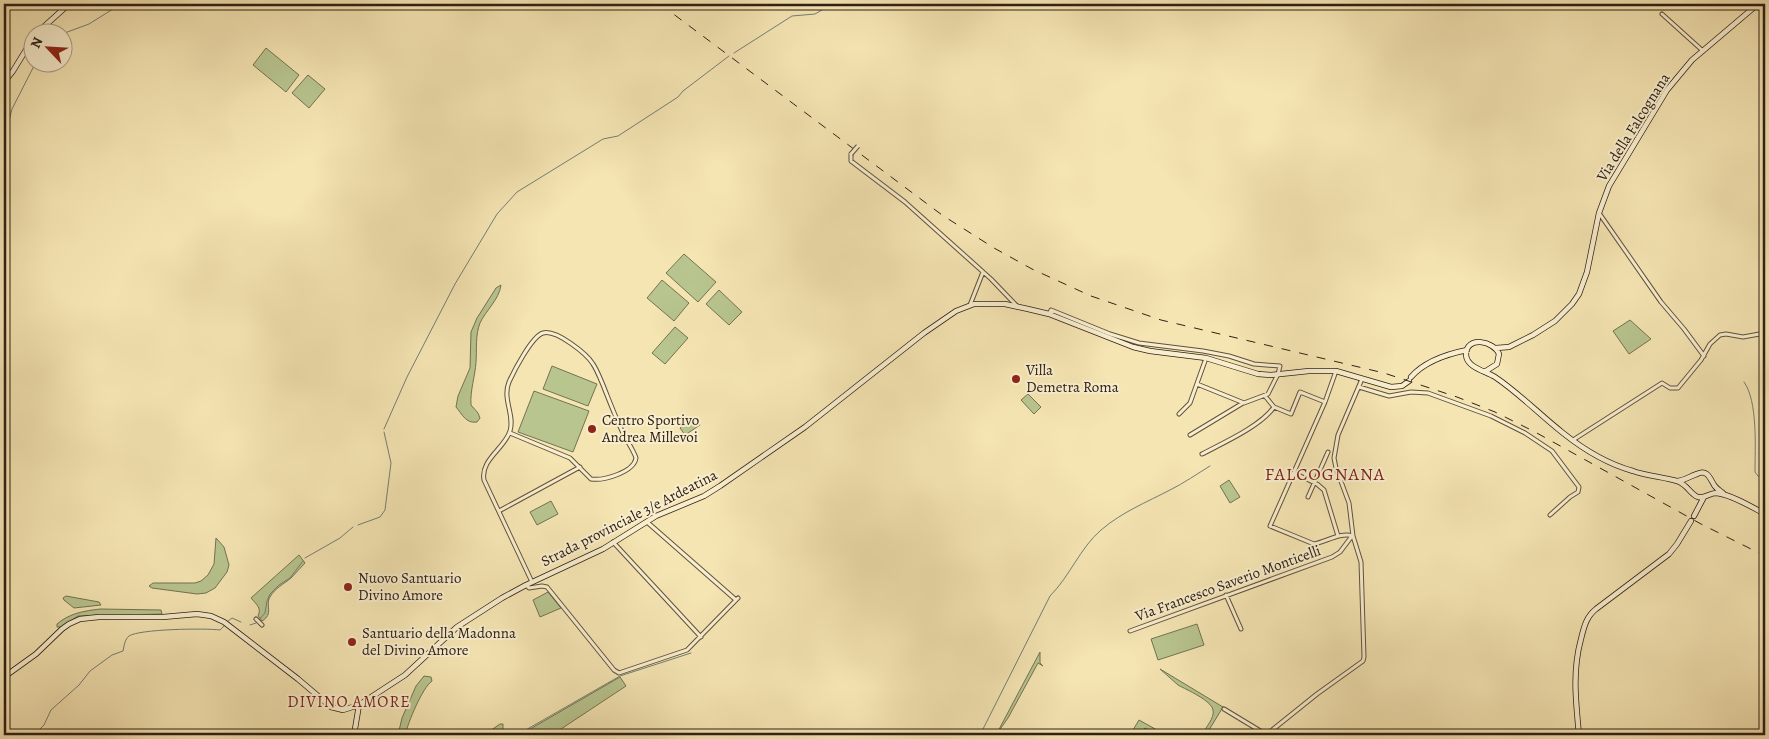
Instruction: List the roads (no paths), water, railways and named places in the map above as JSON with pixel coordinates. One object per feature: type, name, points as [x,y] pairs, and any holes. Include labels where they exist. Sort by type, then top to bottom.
[{"type":"main road","points":[[49,22],[69,4]]},
{"type":"main road","name":"Via della Falcognana","points":[[1496,348],[1508,347],[1533,335],[1549,325],[1568,309],[1576,298],[1587,272],[1599,213],[1615,175],[1667,90],[1682,71],[1703,51],[1758,4]]},
{"type":"main road","points":[[4,82],[22,56]]},
{"type":"main road","name":"Strada provinciale 3/e Ardeatina","points":[[4,678],[36,654],[62,629],[80,619],[99,617],[163,617],[196,614],[212,616],[226,624],[298,678],[331,707],[343,710],[359,705],[410,672],[462,624],[526,585],[594,553],[646,522],[704,496],[726,482],[805,427],[924,333],[956,311],[970,305],[1018,306],[1049,314],[1113,340],[1142,349],[1206,358],[1258,374],[1309,371],[1336,372],[1391,387],[1402,386],[1427,364],[1442,357],[1467,350],[1471,345],[1479,342],[1496,348]]},
{"type":"main road","name":"Via della Falcognana","points":[[1500,356],[1508,347]]},
{"type":"main road","points":[[1486,371],[1494,368],[1498,362],[1500,356],[1496,348]]},
{"type":"main road","points":[[1466,357],[1467,350]]},
{"type":"main road","points":[[1456,353],[1466,357],[1473,366],[1486,371],[1498,379],[1573,440],[1598,456],[1638,473],[1676,481],[1689,488],[1697,496],[1704,497],[1716,493],[1726,495],[1765,514]]},
{"type":"main road","points":[[1494,368],[1498,379]]},
{"type":"main road","points":[[1676,481],[1684,480],[1700,473],[1707,474],[1714,484],[1726,495]]},
{"type":"main road","points":[[1689,488],[1692,476]]},
{"type":"main road","points":[[1710,494],[1714,484]]},
{"type":"main road","points":[[1697,496],[1698,510]]},
{"type":"main road","points":[[1579,735],[1575,666],[1587,620],[1596,609],[1669,554],[1698,510],[1704,497]]},
{"type":"main road","points":[[354,735],[359,705]]},
{"type":"street","points":[[1758,4],[1765,10]]},
{"type":"street","points":[[1662,14],[1703,51]]},
{"type":"street","points":[[858,146],[851,154],[851,161],[905,202],[1018,306]]},
{"type":"street","points":[[1599,213],[1661,302],[1704,356]]},
{"type":"street","points":[[970,305],[983,272]]},
{"type":"street","points":[[1049,314],[1051,310],[1118,337],[1139,343],[1203,351],[1229,356],[1254,364],[1280,366],[1268,394],[1244,403],[1190,434]]},
{"type":"street","points":[[510,432],[560,453],[580,467],[590,478],[603,479],[616,475],[629,468],[636,462],[636,458],[593,364],[556,334],[546,332],[536,338],[509,382],[506,395],[510,432],[485,468],[483,474],[484,480],[532,582]]},
{"type":"street","points":[[1573,440],[1662,383],[1670,388],[1678,388],[1704,356],[1710,344],[1722,334],[1743,337],[1765,334]]},
{"type":"street","points":[[1179,414],[1189,405],[1205,361]]},
{"type":"street","points":[[1336,372],[1325,402],[1270,526],[1314,544],[1338,536],[1350,534],[1353,536]]},
{"type":"street","points":[[1224,709],[1267,735],[1316,694],[1363,661],[1361,562],[1353,536],[1349,503],[1336,468],[1334,451],[1338,435],[1363,378]]},
{"type":"street","points":[[1196,384],[1244,403]]},
{"type":"street","points":[[1359,387],[1389,396],[1411,392],[1428,393],[1491,416],[1525,433],[1556,455],[1579,487],[1578,492],[1570,496],[1550,515]]},
{"type":"street","points":[[1265,396],[1274,407],[1291,414],[1300,392],[1325,402]]},
{"type":"street","points":[[1202,454],[1258,422],[1274,407]]},
{"type":"street","points":[[1308,496],[1328,452]]},
{"type":"street","points":[[499,511],[580,467]]},
{"type":"street","points":[[1294,473],[1322,488],[1326,494],[1338,536]]},
{"type":"street","points":[[526,585],[529,588],[542,586],[548,588],[618,673],[683,652],[701,637],[737,599],[646,522]]},
{"type":"street","name":"Via Francesco Saverio Monticelli","points":[[1130,630],[1332,557],[1342,550],[1353,536]]},
{"type":"street","points":[[613,542],[701,637]]},
{"type":"street","points":[[1226,594],[1241,629]]},
{"type":"street","points":[[256,619],[262,625]]},
{"type":"waterway","points":[[72,30],[89,24],[121,4]]},
{"type":"waterway","points":[[734,53],[792,16],[815,14],[832,4]]},
{"type":"waterway","points":[[384,429],[407,377],[455,284],[497,214],[517,192],[603,139],[618,136],[678,97],[683,91],[729,56]]},
{"type":"waterway","points":[[4,130],[12,109],[31,72]]},
{"type":"waterway","points":[[1744,382],[1752,401],[1754,412],[1755,472],[1765,480]]},
{"type":"waterway","points":[[358,525],[380,517],[385,510],[391,463],[384,432]]},
{"type":"waterway","points":[[980,735],[1050,596],[1094,537],[1117,518],[1210,466]]},
{"type":"waterway","points":[[305,558],[340,538],[353,527]]},
{"type":"waterway","points":[[250,625],[256,623],[265,613],[270,594],[290,578],[303,561]]},
{"type":"waterway","points":[[227,622],[232,618],[241,622]]},
{"type":"waterway","points":[[34,735],[44,725],[51,710],[79,685],[90,671],[112,655],[123,651],[129,636],[158,630],[220,630],[225,625]]},
{"type":"waterway","points":[[517,735],[620,676],[691,653]]},
{"type":"railway","points":[[660,4],[942,215],[994,248],[1032,269],[1091,296],[1161,320],[1384,373],[1457,397],[1495,412],[1535,432],[1701,524],[1765,556]]},
{"type":"place","name":"Villa Demetra Roma","points":[[1016,379]]},
{"type":"place","name":"Centro Sportivo Andrea Millevoi","points":[[592,429]]},
{"type":"place","name":"Nuovo Santuario Divino Amore","points":[[348,587]]},
{"type":"place","name":"Santuario della Madonna del Divino Amore","points":[[352,642]]},
{"type":"district","name":"FALCOGNANA","points":[[1325,474]]},
{"type":"district","name":"DIVINO AMORE","points":[[349,702]]}]
